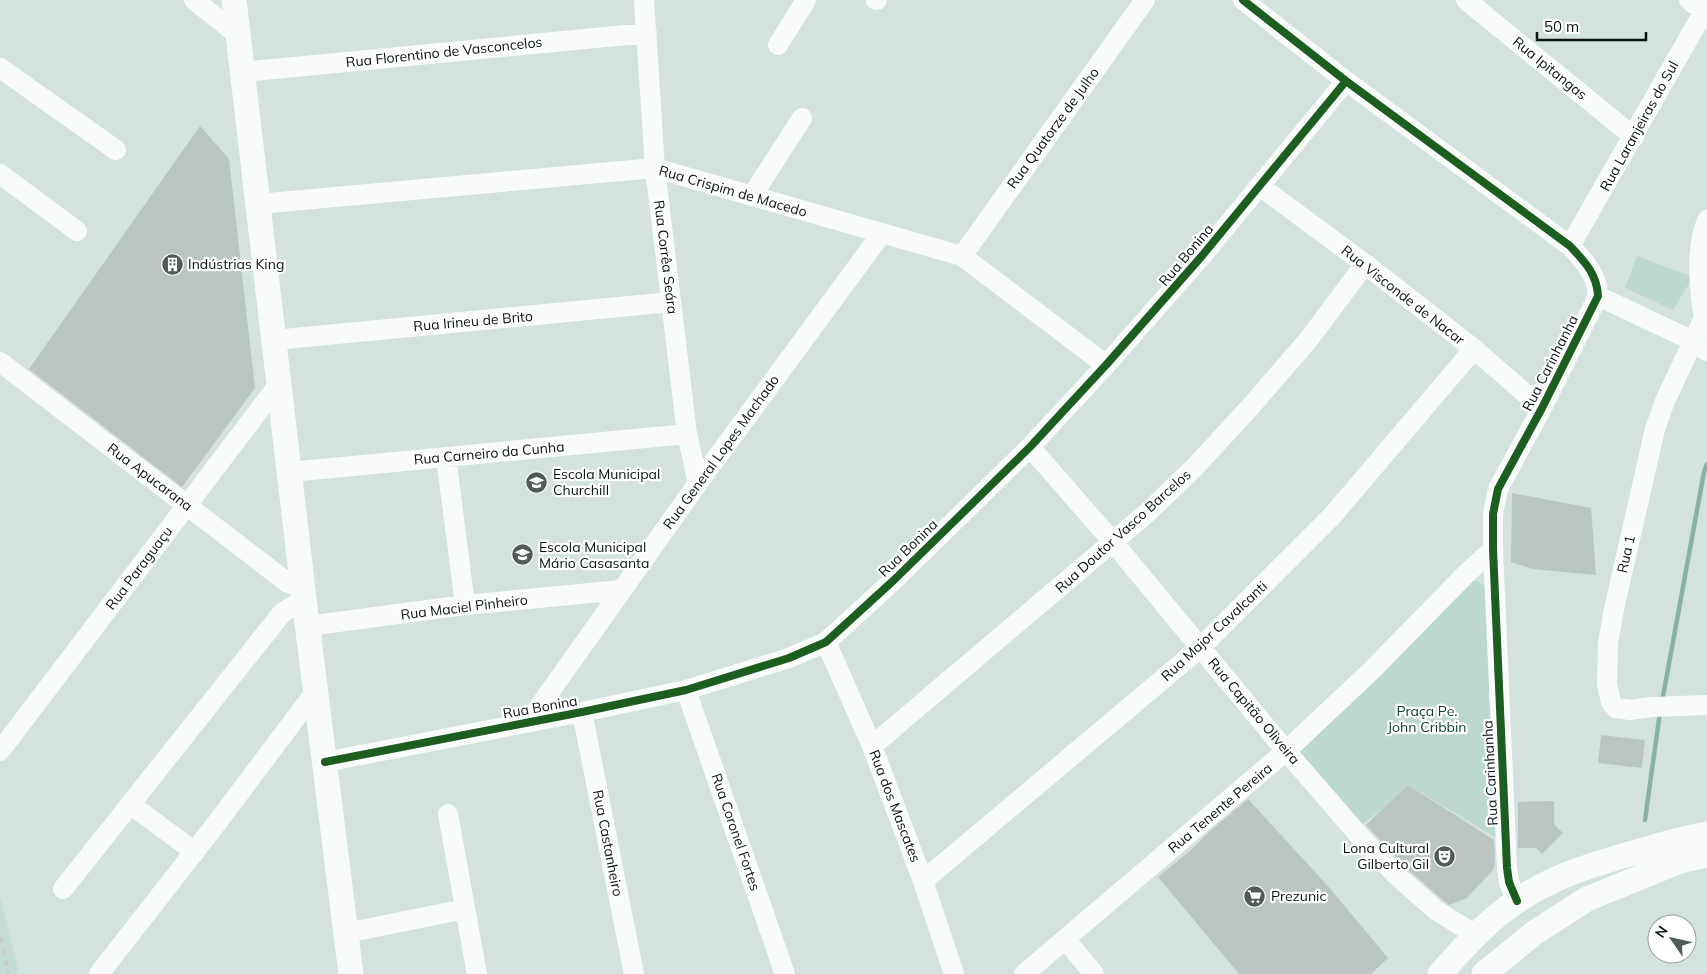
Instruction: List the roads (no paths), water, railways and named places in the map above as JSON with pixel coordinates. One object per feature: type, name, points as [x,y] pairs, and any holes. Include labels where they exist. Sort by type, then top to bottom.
[{"type":"main road","points":[[234,0],[351,974]]},
{"type":"main road","points":[[1440,974],[1476,935],[1517,901],[1560,878],[1578,870],[1651,847],[1707,834]]},
{"type":"main road","points":[[1517,901],[1531,915],[1541,916],[1553,913],[1680,861],[1707,855]]},
{"type":"main road","points":[[1491,971],[1534,933],[1587,899]]},
{"type":"street","points":[[194,0],[238,35]]},
{"type":"street","name":"Rua Corrêa Seára","points":[[644,0],[655,168],[688,434],[698,483]]},
{"type":"street","points":[[778,45],[806,0]]},
{"type":"street","name":"Rua Quatorze de Julho","points":[[962,256],[1145,0]]},
{"type":"street","points":[[1243,0],[1346,81],[1570,246],[1590,270],[1597,283],[1598,296],[1700,346]]},
{"type":"street","name":"Rua Ipitangas","points":[[1466,0],[1634,137]]},
{"type":"street","name":"Rua Laranjeiras do Sul","points":[[1570,246],[1634,137],[1700,6]]},
{"type":"street","name":"Rua Florentino de Vasconcelos","points":[[242,72],[646,33]]},
{"type":"street","points":[[0,68],[116,150]]},
{"type":"street","name":"Rua Bonina","points":[[325,762],[686,690],[789,658],[826,642],[894,580],[1030,446],[1106,365],[1167,298],[1261,187],[1346,81]]},
{"type":"street","points":[[752,196],[802,118]]},
{"type":"street","name":"Rua Crispim de Macedo","points":[[258,204],[655,168],[962,256],[1106,365]]},
{"type":"street","points":[[0,174],[77,231]]},
{"type":"street","name":"Rua Visconde de Nacar","points":[[1261,187],[1474,349],[1542,408]]},
{"type":"street","points":[[1705,319],[1700,294],[1699,268],[1701,245],[1707,220]]},
{"type":"street","name":"Rua General Lopes Machado","points":[[528,721],[698,483],[882,233]]},
{"type":"street","name":"Rua Doutor Vasco Barcelos","points":[[872,746],[1148,512],[1221,441],[1309,339],[1364,264]]},
{"type":"street","name":"Rua Carinhanha","points":[[1517,901],[1510,882],[1508,868],[1492,548],[1493,514],[1498,489],[1542,408],[1598,296]]},
{"type":"street","name":"Rua Irineu de Brito","points":[[274,340],[672,302]]},
{"type":"street","name":"Rua 1","points":[[1705,319],[1700,346],[1666,401],[1655,429],[1614,609],[1608,643],[1607,684],[1611,702],[1616,708],[1624,710],[1707,705]]},
{"type":"street","name":"Rua Major Cavalcanti","points":[[923,881],[1201,646],[1332,516],[1474,349]]},
{"type":"street","name":"Rua Apucarana","points":[[0,362],[304,593]]},
{"type":"street","name":"Rua Paraguaçu","points":[[0,751],[279,384]]},
{"type":"street","name":"Rua Carneiro da Cunha","points":[[290,472],[688,434]]},
{"type":"street","name":"Rua Capitão Oliveira","points":[[1030,446],[1201,646],[1286,751],[1395,874],[1437,912],[1476,935]]},
{"type":"street","points":[[446,457],[465,605]]},
{"type":"street","name":"Rua Tenente Pereira","points":[[1024,974],[1286,751],[1371,672],[1492,548]]},
{"type":"street","name":"Rua Maciel Pinheiro","points":[[308,626],[465,605],[621,590]]},
{"type":"street","points":[[63,889],[282,613],[304,593]]},
{"type":"street","name":"Rua dos Mascates","points":[[826,642],[872,746],[923,881],[954,974]]},
{"type":"street","name":"Rua Coronel Fortes","points":[[686,690],[785,974]]},
{"type":"street","points":[[100,974],[297,719],[316,691]]},
{"type":"street","name":"Rua Castanheiro","points":[[582,712],[634,974]]},
{"type":"street","points":[[130,804],[195,852]]},
{"type":"street","points":[[448,814],[477,974]]},
{"type":"street","points":[[346,933],[466,909]]},
{"type":"street","points":[[1065,939],[1094,974]]},
{"type":"waterway","points":[[1662,702],[1707,464]]},
{"type":"waterway","points":[[1645,820],[1660,712]]},
{"type":"railway","points":[[0,937],[9,974]]},
{"type":"place","name":"Indústrias King","points":[[172,264]]},
{"type":"place","name":"Escola Municipal Churchill","points":[[537,482]]},
{"type":"place","name":"Escola Municipal Mário Casasanta","points":[[523,555]]},
{"type":"place","name":"Lona Cultural Gilberto Gil","points":[[1445,856]]},
{"type":"place","name":"Prezunic","points":[[1255,896]]},
{"type":"park label","name":"Praça Pe. John Cribbin","points":[[1427,720]]}]
